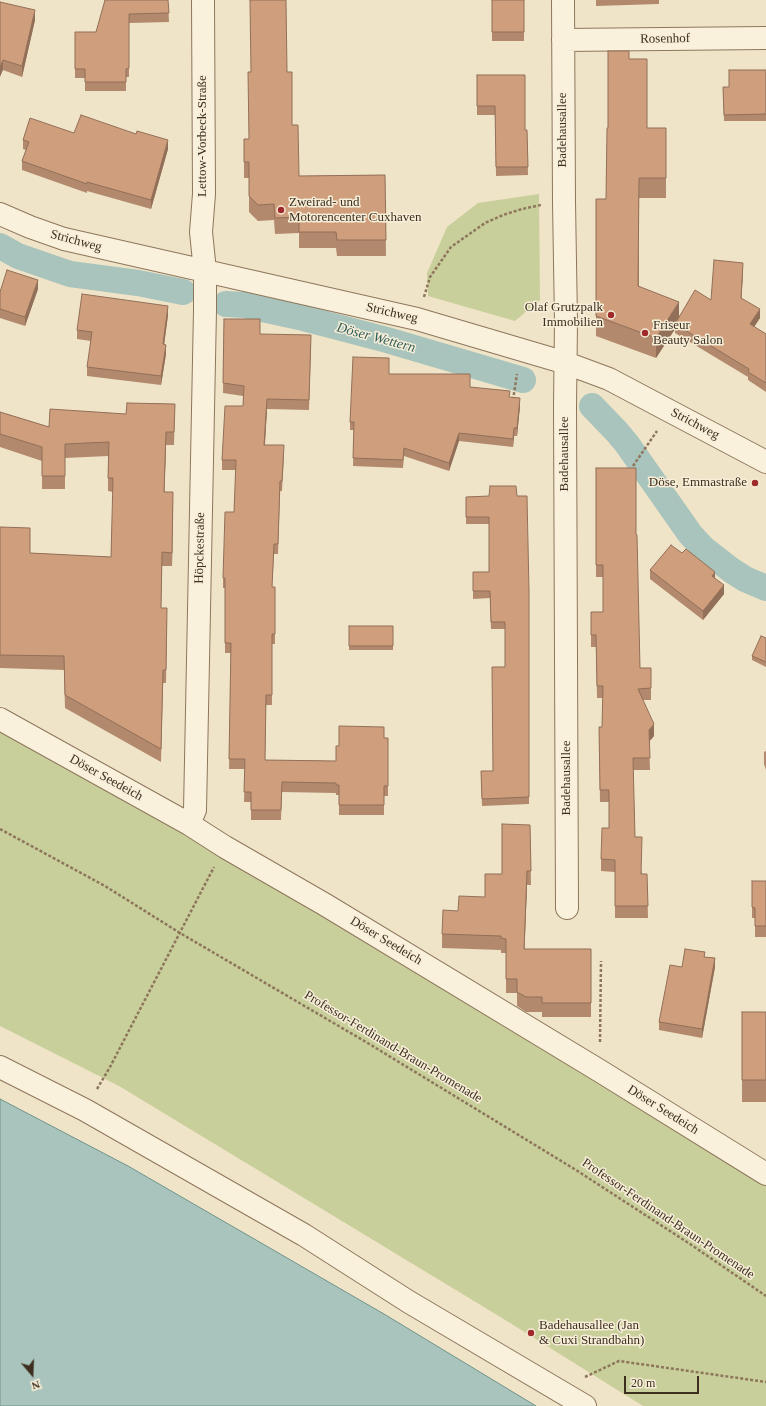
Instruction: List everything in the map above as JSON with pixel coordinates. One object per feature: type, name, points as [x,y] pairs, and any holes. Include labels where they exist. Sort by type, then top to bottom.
[{"type":"street","name":"Lettow-Vorbeck-Straße","points":[[203,0],[204,194],[201,232],[205,272]]},
{"type":"street","name":"Badehausallee","points":[[563,0],[566,363],[567,908]]},
{"type":"street","name":"Rosenhof","points":[[563,40],[766,38]]},
{"type":"street","name":"Strichweg","points":[[0,214],[64,239],[417,319],[566,363],[609,379],[766,462]]},
{"type":"street","name":"Höpckestraße","points":[[189,824],[195,810],[205,272]]},
{"type":"street","name":"Döser Seedeich","points":[[0,719],[189,824],[331,908],[600,1071],[766,1174]]},
{"type":"street","points":[[0,1067],[84,1110],[304,1235],[409,1302],[511,1364],[585,1406]]},
{"type":"path","points":[[417,319],[430,277],[451,247],[485,223],[503,215],[522,209],[564,202]]},
{"type":"path","points":[[512,401],[518,369]]},
{"type":"path","points":[[633,466],[642,453]]},
{"type":"path","name":"Professor-Ferdinand-Braun-Promenade","points":[[0,829],[105,886],[180,933],[366,1042],[576,1170],[690,1244],[766,1296]]},
{"type":"path","points":[[84,1110],[110,1066],[211,873]]},
{"type":"path","points":[[600,1045],[601,961]]},
{"type":"path","points":[[565,1394],[572,1384],[618,1360],[766,1382]]},
{"type":"green space","points":[[539,194],[540,300],[515,321],[428,296],[427,273],[447,227],[478,203]]},
{"type":"green space","points":[[0,728],[200,840],[766,1182],[766,1406],[643,1406],[502,1318],[119,1086],[0,1026]]},
{"type":"water","points":[[0,1099],[128,1166],[384,1314],[536,1406],[0,1406]]},
{"type":"building","points":[[105,0],[168,0],[169,13],[129,14],[129,68],[126,69],[126,82],[85,82],[85,69],[75,69],[75,32],[96,32]]},
{"type":"building","points":[[250,0],[286,0],[287,72],[292,72],[292,125],[298,125],[299,176],[385,175],[386,240],[337,240],[336,232],[299,232],[299,217],[275,218],[274,204],[258,205],[249,196],[249,162],[244,162],[244,139],[249,139],[248,72],[251,72]]},
{"type":"building","points":[[492,0],[524,0],[524,32],[492,32]]},
{"type":"building","points":[[0,2],[35,10],[22,66],[3,60],[0,67]]},
{"type":"building","points":[[608,51],[629,51],[629,59],[647,59],[647,128],[666,128],[666,178],[639,178],[638,286],[679,302],[656,338],[596,316],[596,199],[606,199]]},
{"type":"building","points":[[729,70],[766,70],[766,114],[724,115],[723,87],[729,87]]},
{"type":"building","points":[[477,75],[525,75],[525,130],[527,130],[528,167],[496,167],[495,106],[477,106]]},
{"type":"building","points":[[81,115],[136,134],[137,131],[168,140],[151,200],[87,182],[87,184],[22,161],[29,142],[23,140],[30,118],[74,133]]},
{"type":"building","points":[[714,260],[743,263],[741,298],[760,309],[750,324],[766,334],[766,383],[748,372],[749,369],[675,324],[695,290],[711,300]]},
{"type":"building","points":[[7,270],[38,280],[25,317],[0,309],[0,292]]},
{"type":"building","points":[[82,294],[168,306],[163,344],[166,345],[161,376],[87,367],[92,332],[77,330]]},
{"type":"building","points":[[224,319],[260,319],[260,334],[311,335],[309,400],[267,399],[264,445],[284,445],[282,481],[280,481],[278,544],[274,544],[272,587],[275,587],[275,634],[272,634],[272,695],[266,695],[265,760],[336,761],[336,746],[339,746],[339,726],[384,727],[384,738],[388,738],[388,786],[384,786],[384,805],[339,805],[339,785],[336,785],[336,783],[282,782],[281,810],[251,810],[251,792],[244,792],[245,759],[229,759],[231,643],[225,643],[225,578],[223,578],[225,512],[234,512],[236,460],[222,460],[225,406],[243,406],[244,386],[223,383]]},
{"type":"building","points":[[353,357],[389,358],[389,374],[470,374],[470,387],[510,391],[509,397],[520,398],[517,428],[514,428],[513,439],[459,433],[449,463],[404,448],[403,460],[353,458],[354,422],[350,422]]},
{"type":"building","points":[[127,403],[175,404],[174,432],[166,432],[164,492],[173,492],[172,553],[162,552],[161,608],[167,608],[166,670],[163,670],[161,749],[65,695],[64,656],[0,655],[0,527],[30,528],[30,553],[111,557],[113,478],[108,478],[109,442],[65,444],[65,476],[42,476],[42,447],[0,434],[0,412],[49,427],[50,409],[126,414]]},
{"type":"building","points":[[596,468],[636,468],[636,534],[640,668],[651,668],[651,688],[638,689],[654,724],[649,730],[650,758],[633,758],[635,837],[642,837],[641,874],[647,874],[648,906],[615,906],[615,860],[601,859],[602,828],[609,828],[609,790],[600,790],[599,727],[602,727],[603,686],[597,686],[596,635],[591,635],[591,612],[603,612],[603,565],[596,565]]},
{"type":"building","points":[[490,486],[516,486],[517,496],[527,496],[529,591],[529,797],[482,799],[481,771],[493,771],[492,667],[505,667],[505,622],[491,622],[490,591],[473,591],[473,572],[489,572],[489,517],[466,517],[466,497],[489,496]]},
{"type":"building","points":[[671,545],[682,553],[686,549],[715,572],[712,576],[724,585],[703,611],[650,570]]},
{"type":"building","points":[[349,626],[393,626],[393,646],[349,646]]},
{"type":"building","points":[[761,636],[766,638],[766,662],[752,656]]},
{"type":"building","points":[[502,824],[530,825],[531,871],[527,871],[524,949],[591,949],[591,1003],[542,1003],[542,997],[526,997],[517,992],[517,979],[506,979],[506,939],[501,938],[501,936],[442,934],[443,910],[458,911],[459,896],[485,897],[485,874],[502,874]]},
{"type":"building","points":[[752,881],[766,881],[766,926],[755,926],[755,908],[752,907]]},
{"type":"building","points":[[685,949],[705,952],[704,957],[715,958],[702,1029],[659,1022],[670,965],[682,967]]},
{"type":"building","points":[[742,1012],[766,1012],[766,1080],[742,1080]]},
{"type":"waterway","name":"Döser Wettern","points":[[0,246],[18,256],[70,274],[138,283],[183,292]]},
{"type":"waterway","name":"Döser Wettern","points":[[226,304],[244,305],[299,317],[387,340],[523,380]]},
{"type":"waterway","name":"Döser Wettern","points":[[592,406],[627,444],[690,534],[704,549],[745,579],[766,588]]},
{"type":"place","name":"Zweirad- und Motorencenter Cuxhaven","points":[[281,210]]},
{"type":"place","name":"Olaf Grutzpalk Immobilien","points":[[611,315]]},
{"type":"place","name":"Friseur Beauty Salon","points":[[645,333]]},
{"type":"place","name":"Döse, Emmastraße","points":[[755,483]]},
{"type":"place","name":"Badehausallee (Jan & Cuxi Strandbahn)","points":[[531,1333]]}]
